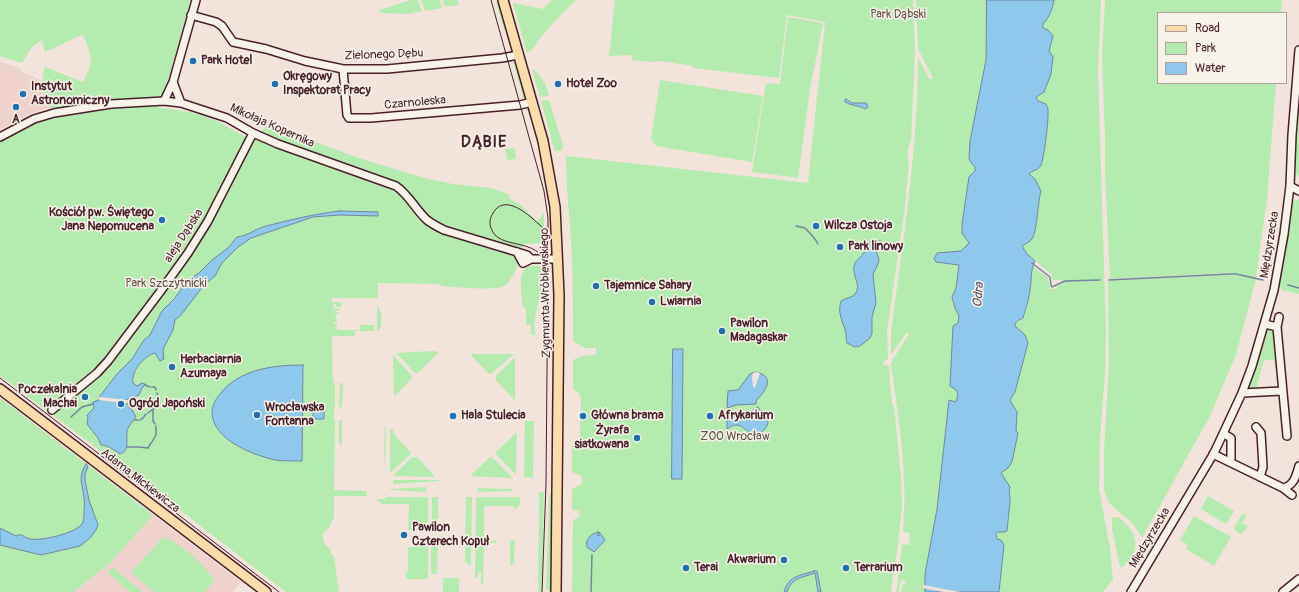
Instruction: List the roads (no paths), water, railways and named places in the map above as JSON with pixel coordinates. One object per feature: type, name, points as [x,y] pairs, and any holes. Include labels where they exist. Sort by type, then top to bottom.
[{"type":"main road","name":"Zygmunta Wróblewskiego","points":[[502,0],[543,142],[553,189],[557,225],[559,342],[556,592]]},
{"type":"main road","name":"Adama Mickiewicza","points":[[0,389],[266,592]]},
{"type":"street","points":[[164,101],[173,82],[196,0]]},
{"type":"street","name":"Zielonego Dębu","points":[[191,15],[216,22],[222,26],[234,42],[343,69],[365,70],[394,68],[506,58],[518,55]]},
{"type":"street","name":"Międzyrzecka","points":[[1131,592],[1224,434],[1242,393],[1265,324],[1279,263],[1290,186],[1292,135],[1299,50]]},
{"type":"street","name":"Czarnoleska","points":[[343,69],[347,115],[349,118],[406,115],[520,105],[532,102]]},
{"type":"street","points":[[173,82],[181,103]]},
{"type":"street","name":"Mikołaja Kopernika","points":[[0,137],[30,121],[54,113],[111,104],[164,101],[181,103],[228,118],[253,133],[280,144],[396,186],[404,192],[427,220],[444,230],[518,252],[527,255],[531,259]]},
{"type":"street","name":"aleja Dąbska","points":[[52,410],[97,373],[108,361],[160,292],[201,232],[253,133]]},
{"type":"street","points":[[1290,186],[1299,191]]},
{"type":"street","name":"Mikołaja Kopernika","points":[[518,252],[523,263],[531,259],[558,259]]},
{"type":"street","points":[[1279,317],[1277,327],[1287,436]]},
{"type":"street","points":[[1265,324],[1277,327]]},
{"type":"street","points":[[1242,393],[1282,391]]},
{"type":"street","points":[[1256,427],[1260,433],[1263,467],[1260,477]]},
{"type":"street","points":[[1224,434],[1230,438],[1230,462]]},
{"type":"street","points":[[1213,454],[1283,488],[1292,495]]},
{"type":"street","points":[[1283,488],[1289,486],[1293,482],[1299,466]]},
{"type":"street","points":[[1283,592],[1299,579]]},
{"type":"water","name":"Odra","points":[[987,0],[1054,0],[1050,13],[1043,24],[1043,28],[1048,30],[1053,36],[1049,51],[1053,57],[1051,74],[1044,92],[1036,97],[1038,101],[1046,104],[1048,108],[1045,147],[1041,165],[1029,174],[1035,179],[1041,191],[1034,235],[1029,242],[1022,246],[1027,254],[1035,261],[1032,268],[1030,294],[1023,318],[1015,324],[1015,326],[1025,335],[1028,343],[1015,392],[1010,400],[1017,412],[1016,431],[1018,433],[1012,462],[1008,468],[1001,473],[1010,487],[1010,500],[1007,531],[998,532],[996,534],[997,539],[1001,540],[1004,545],[999,592],[925,592],[925,574],[937,509],[949,400],[956,402],[958,394],[956,390],[950,386],[953,326],[958,323],[959,316],[952,297],[956,288],[959,265],[936,262],[934,259],[937,253],[961,251],[969,243],[962,233],[962,224],[969,177],[975,171],[975,167],[969,159],[970,141],[986,60]]},
{"type":"water","points":[[846,99],[852,103],[866,103],[868,107],[865,109],[850,104],[845,102]]},
{"type":"water","points":[[340,211],[378,212],[378,216],[339,215],[313,217],[251,238],[238,247],[222,263],[215,276],[204,285],[181,315],[175,320],[173,330],[164,347],[164,359],[160,361],[155,353],[142,361],[136,369],[133,383],[137,386],[142,383],[145,384],[139,395],[125,400],[125,403],[130,405],[129,408],[131,408],[136,417],[128,428],[127,446],[124,452],[120,454],[104,445],[101,445],[98,438],[87,424],[87,415],[94,408],[93,402],[99,400],[100,396],[117,374],[132,359],[144,340],[150,335],[162,311],[175,298],[186,282],[228,248],[237,237],[263,227],[282,222]]},
{"type":"water","points":[[881,241],[881,244],[876,250],[879,260],[873,274],[876,303],[872,317],[872,334],[870,338],[860,346],[855,347],[847,343],[846,333],[840,314],[841,301],[852,296],[857,291],[858,288],[854,273],[854,266],[865,251],[862,246],[863,244]]},
{"type":"water","points":[[673,349],[683,349],[682,479],[672,479]]},
{"type":"water","name":"Wrocławska Fontanna","points":[[303,365],[302,461],[275,460],[246,450],[227,439],[214,423],[212,414],[214,403],[220,394],[237,379],[258,370],[280,366]]},
{"type":"water","points":[[756,372],[766,377],[768,381],[763,393],[756,401],[756,404],[736,405],[727,408],[728,391],[738,390],[750,374]]},
{"type":"water","points":[[758,407],[760,411],[762,410],[766,415],[768,421],[768,424],[760,434],[753,434],[736,425],[727,429],[727,419],[749,413]]},
{"type":"water","points":[[314,408],[324,409],[324,419],[313,419]]},
{"type":"water","points":[[86,464],[88,466],[85,474],[85,480],[89,500],[98,525],[90,538],[80,546],[41,555],[0,545],[0,528],[16,536],[21,535],[27,538],[39,539],[65,534],[82,524],[84,518],[84,502],[81,478]]},
{"type":"water","points":[[598,532],[598,536],[599,532],[605,540],[594,552],[587,547],[587,540],[590,536]]},
{"type":"water","points":[[817,571],[821,592],[818,592],[815,573],[795,581],[789,587],[787,592],[784,592],[786,586],[792,579]]},
{"type":"waterway","points":[[796,226],[805,228],[818,244]]},
{"type":"waterway","points":[[1032,263],[1050,277],[1052,287],[1065,281],[1100,280]]},
{"type":"waterway","points":[[1109,280],[1230,274],[1263,280]]},
{"type":"waterway","points":[[1288,285],[1299,288]]},
{"type":"waterway","points":[[145,385],[150,387]]},
{"type":"waterway","points":[[152,387],[155,387],[156,390]]},
{"type":"waterway","points":[[148,413],[160,404],[157,393]]},
{"type":"waterway","points":[[71,417],[82,407],[93,404]]},
{"type":"waterway","points":[[153,410],[153,421],[155,424]]},
{"type":"waterway","points":[[140,420],[146,414]]},
{"type":"waterway","points":[[152,442],[156,435],[156,426]]},
{"type":"waterway","points":[[139,447],[148,448],[151,443]]},
{"type":"waterway","points":[[127,447],[138,447]]},
{"type":"waterway","points":[[591,592],[592,555]]},
{"type":"tram line","points":[[491,0],[544,191],[548,218],[546,484],[542,592]]},
{"type":"tram line","points":[[547,265],[542,256],[535,250],[509,242],[495,235],[490,226],[490,222],[493,213],[497,208],[502,205],[512,206],[523,211],[532,218],[549,236]]},
{"type":"tram line","points":[[0,378],[279,592]]},
{"type":"place","name":"Park Hotel","points":[[193,61]]},
{"type":"place","name":"Okręgowy Inspektorat Pracy","points":[[275,84]]},
{"type":"place","name":"Hotel Zoo","points":[[558,84]]},
{"type":"place","name":"Instytut Astronomiczny","points":[[23,94]]},
{"type":"place","name":"A","points":[[16,107]]},
{"type":"place","name":"Kościół pw. Świętego Jana Nepomucena","points":[[162,220]]},
{"type":"place","name":"Wilcza Ostoja","points":[[816,226]]},
{"type":"place","name":"Park linowy","points":[[840,247]]},
{"type":"place","name":"Tajemnice Sahary","points":[[596,286]]},
{"type":"place","name":"Lwiarnia","points":[[652,302]]},
{"type":"place","name":"Pawilon Madagaskar","points":[[722,331]]},
{"type":"place","name":"Herbaciarnia Azumaya","points":[[172,367]]},
{"type":"place","name":"Poczekalnia Machai","points":[[85,397]]},
{"type":"place","name":"Ogród Japoński","points":[[121,404]]},
{"type":"place","name":"Wrocławska Fontanna","points":[[257,415]]},
{"type":"place","name":"Hala Stulecia","points":[[453,416]]},
{"type":"place","name":"Główna brama","points":[[583,416]]},
{"type":"place","name":"Afrykarium","points":[[710,416]]},
{"type":"place","name":"Żyrafa siatkowana","points":[[637,438]]},
{"type":"place","name":"Pawilon Czterech Kopuł","points":[[404,535]]},
{"type":"place","name":"Akwarium","points":[[784,560]]},
{"type":"place","name":"Terai","points":[[686,568]]},
{"type":"place","name":"Terrarium","points":[[846,568]]},
{"type":"district","name":"DĄBIE","points":[[484,143]]},
{"type":"park label","name":"Park Dąbski","points":[[898,15]]},
{"type":"park label","name":"Park Szczytnicki","points":[[166,284]]},
{"type":"park label","name":"ZOO Wrocław","points":[[735,437]]}]
